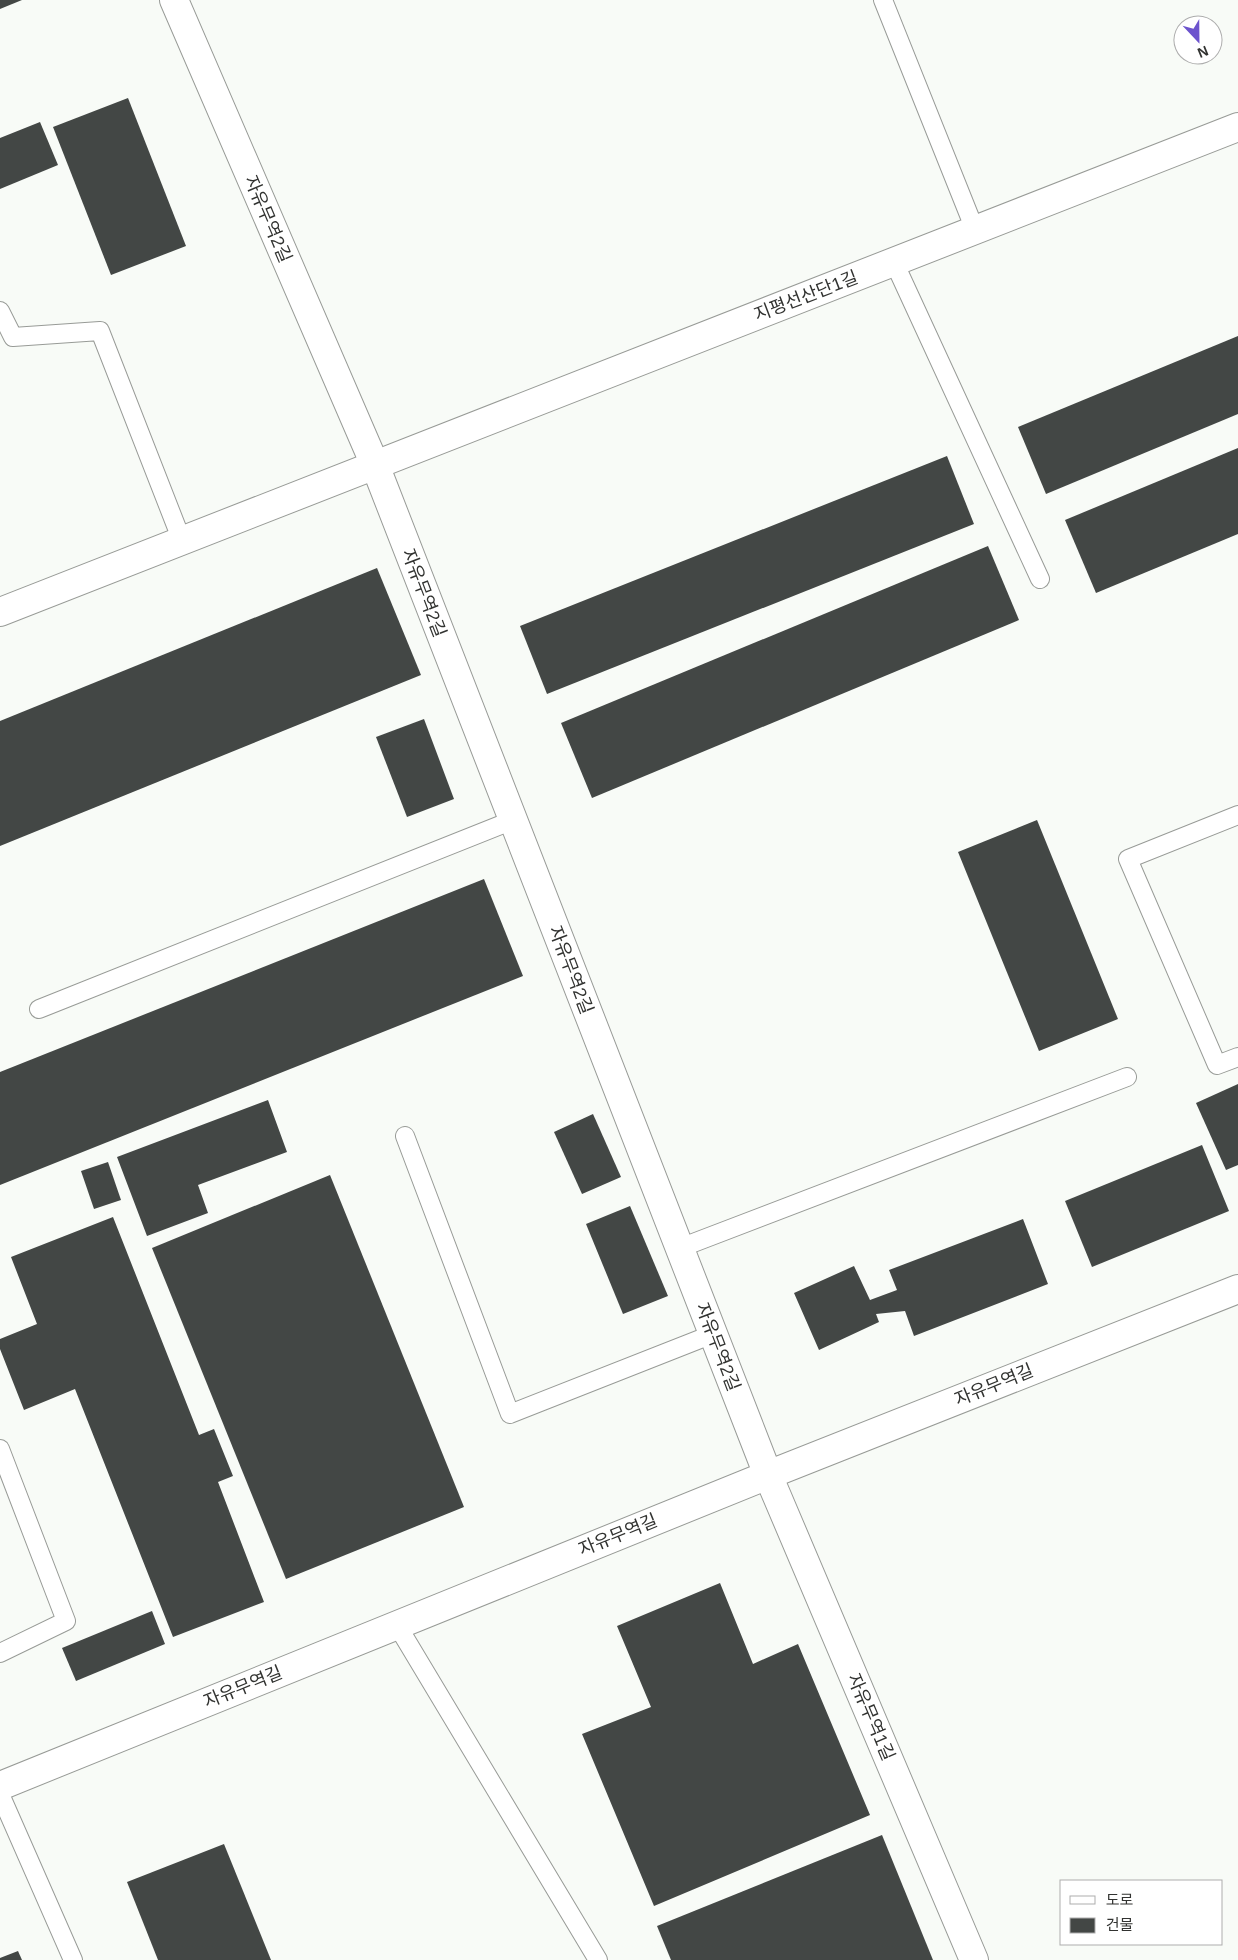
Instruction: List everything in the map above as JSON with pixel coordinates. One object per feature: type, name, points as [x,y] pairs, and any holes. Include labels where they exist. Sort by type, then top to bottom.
[{"type":"street","name":"자유무역2길","points":[[174,0],[375,466],[768,1475]]},
{"type":"street","name":"지평선산단1길","points":[[375,466],[1238,127]]},
{"type":"street","points":[[0,612],[375,466]]},
{"type":"street","name":"자유무역길","points":[[0,1786],[768,1475],[1238,1289]]},
{"type":"street","name":"자유무역1길","points":[[768,1475],[974,1960]]},
{"type":"lane","points":[[883,0],[975,230]]},
{"type":"lane","points":[[894,262],[1040,579]]},
{"type":"lane","points":[[0,311],[13,337],[100,332],[182,540]]},
{"type":"lane","points":[[1238,815],[1128,859],[1217,1065],[1238,1056]]},
{"type":"lane","points":[[39,1010],[513,820]]},
{"type":"lane","points":[[680,1248],[1127,1077]]},
{"type":"lane","points":[[405,1136],[510,1414],[713,1334]]},
{"type":"lane","points":[[0,1449],[66,1620],[0,1653]]},
{"type":"lane","points":[[397,1625],[598,1960]]},
{"type":"lane","points":[[0,1794],[73,1960]]},
{"type":"building","points":[[0,0],[22,0],[0,9]]},
{"type":"building","points":[[128,98],[186,246],[111,275],[53,127]]},
{"type":"building","points":[[40,122],[58,165],[0,189],[0,138]]},
{"type":"building","points":[[1238,336],[1238,414],[1046,494],[1018,427]]},
{"type":"building","points":[[1238,448],[1238,534],[1096,593],[1065,520]]},
{"type":"building","points":[[947,456],[974,524],[547,694],[520,626]]},
{"type":"building","points":[[988,546],[1019,620],[592,798],[561,723]]},
{"type":"building","points":[[377,568],[421,675],[0,846],[0,721]]},
{"type":"building","points":[[424,719],[454,799],[407,817],[376,737]]},
{"type":"building","points":[[1037,820],[1118,1019],[1039,1051],[958,852]]},
{"type":"building","points":[[484,879],[523,976],[0,1185],[0,1072]]},
{"type":"building","points":[[1238,1084],[1238,1165],[1226,1170],[1196,1103]]},
{"type":"building","points":[[268,1100],[287,1152],[198,1185],[208,1213],[147,1236],[117,1157]]},
{"type":"building","points":[[593,1114],[621,1177],[582,1194],[554,1132]]},
{"type":"building","points":[[1202,1145],[1229,1211],[1092,1267],[1065,1201]]},
{"type":"building","points":[[108,1162],[121,1200],[94,1209],[81,1171]]},
{"type":"building","points":[[330,1175],[464,1507],[286,1579],[152,1248]]},
{"type":"building","points":[[630,1206],[668,1296],[623,1314],[586,1224]]},
{"type":"building","points":[[113,1217],[199,1435],[214,1429],[233,1476],[218,1482],[264,1602],[173,1637],[75,1389],[24,1410],[0,1349],[0,1339],[37,1324],[11,1257]]},
{"type":"building","points":[[1023,1219],[1048,1284],[914,1336],[905,1311],[876,1314],[879,1322],[819,1350],[794,1293],[854,1266],[870,1300],[897,1290],[889,1270]]},
{"type":"building","points":[[720,1583],[753,1664],[798,1644],[870,1815],[654,1906],[582,1734],[651,1707],[617,1626]]},
{"type":"building","points":[[152,1611],[165,1644],[76,1681],[62,1648]]},
{"type":"building","points":[[882,1835],[933,1960],[671,1960],[657,1926]]},
{"type":"building","points":[[224,1844],[271,1960],[158,1960],[127,1882]]},
{"type":"building","points":[[18,1951],[22,1960],[0,1960],[0,1958]]}]
